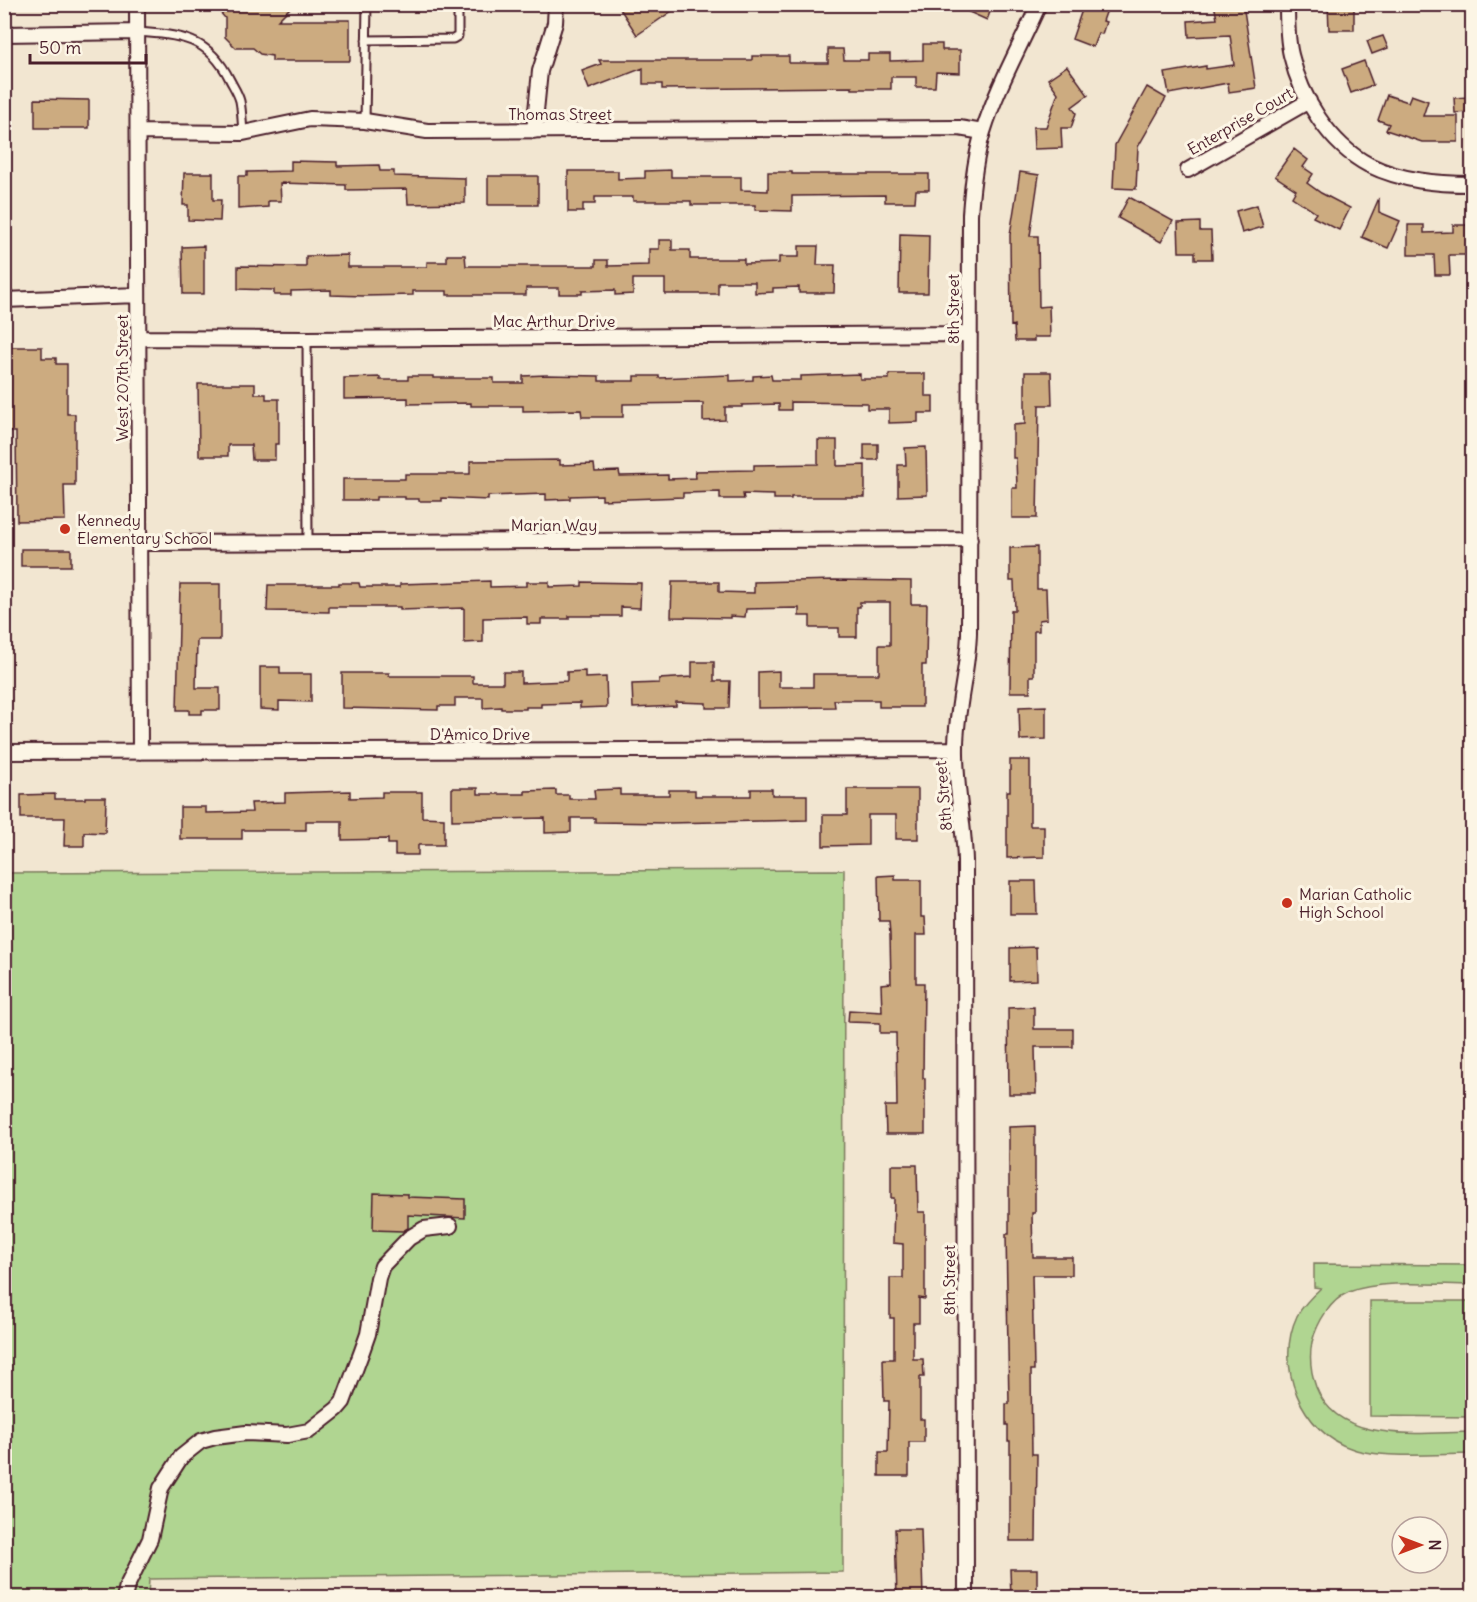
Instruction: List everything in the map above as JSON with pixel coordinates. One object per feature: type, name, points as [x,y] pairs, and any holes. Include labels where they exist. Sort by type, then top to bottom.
[{"type":"street","name":"West 207th Street","points":[[137,4],[140,752]]},
{"type":"street","points":[[534,131],[540,71],[555,23],[556,4]]},
{"type":"street","name":"8th Street","points":[[966,1598],[965,861],[956,749],[958,712],[968,657],[970,214],[974,171],[983,132],[1006,74],[1039,4]]},
{"type":"street","points":[[1287,4],[1290,54],[1299,82],[1323,124],[1333,136],[1368,164],[1425,182],[1473,184]]},
{"type":"street","points":[[4,34],[137,32]]},
{"type":"street","name":"Enterprise Court","points":[[1188,170],[1309,101]]},
{"type":"street","name":"Thomas Street","points":[[139,132],[243,133],[310,118],[365,121],[427,131],[959,128],[983,132]]},
{"type":"street","points":[[4,300],[138,296]]},
{"type":"street","name":"Mac Arthur Drive","points":[[139,338],[308,339],[969,334]]},
{"type":"street","name":"Marian Way","points":[[138,543],[970,539]]},
{"type":"street","name":"D'Amico Drive","points":[[4,752],[956,749]]},
{"type":"street","points":[[124,1598],[126,1586],[150,1539],[161,1488],[181,1457],[201,1441],[215,1437],[246,1433],[287,1434],[309,1431],[337,1409],[343,1402],[368,1334],[382,1266],[409,1238],[424,1229],[450,1226]]},
{"type":"lane","points":[[365,121],[367,4]]},
{"type":"lane","points":[[366,40],[453,39],[458,36],[458,4]]},
{"type":"lane","points":[[137,32],[170,34],[192,40],[212,52],[225,69],[240,99],[243,133]]},
{"type":"lane","points":[[308,339],[308,543]]},
{"type":"green space","points":[[844,870],[843,1572],[149,1579],[148,1597],[5,1597],[4,873]]},
{"type":"green space","points":[[1314,1264],[1472,1265],[1472,1285],[1377,1285],[1342,1296],[1330,1306],[1317,1327],[1312,1342],[1311,1359],[1316,1387],[1327,1406],[1343,1419],[1362,1427],[1384,1432],[1472,1432],[1472,1454],[1395,1455],[1365,1452],[1335,1441],[1306,1413],[1291,1375],[1289,1355],[1291,1335],[1297,1316],[1321,1288],[1314,1287]]},
{"type":"green space","points":[[1370,1301],[1472,1301],[1472,1417],[1370,1416]]},
{"type":"building","points":[[213,4],[294,4],[278,20],[350,20],[350,61],[272,61],[272,56],[260,54],[253,48],[236,48],[225,37],[225,18]]},
{"type":"building","points":[[617,4],[682,4],[637,35]]},
{"type":"building","points":[[951,4],[993,4],[987,20]]},
{"type":"building","points":[[1084,4],[1109,4],[1103,21],[1106,22],[1102,34],[1098,33],[1093,47],[1072,39]]},
{"type":"building","points":[[1214,4],[1243,4],[1256,88],[1229,92],[1228,83],[1169,94],[1165,73],[1206,66],[1206,69],[1234,65],[1230,35],[1189,37],[1188,21],[1217,19]]},
{"type":"building","points":[[1328,4],[1354,4],[1354,30],[1329,30]]},
{"type":"building","points":[[1383,36],[1388,48],[1372,54],[1367,41]]},
{"type":"building","points":[[923,44],[942,44],[942,50],[960,50],[960,73],[936,72],[935,87],[916,87],[916,77],[891,77],[891,89],[852,89],[852,87],[662,89],[662,84],[643,84],[643,68],[589,89],[582,71],[601,64],[599,60],[752,60],[752,56],[789,56],[789,63],[828,63],[828,49],[843,49],[844,60],[868,60],[868,54],[890,54],[890,61],[923,60]]},
{"type":"building","points":[[1364,61],[1373,85],[1351,93],[1342,69]]},
{"type":"building","points":[[1067,66],[1088,95],[1072,107],[1076,113],[1071,128],[1061,128],[1062,148],[1034,149],[1033,127],[1046,127],[1058,93],[1048,79]]},
{"type":"building","points":[[1147,87],[1166,98],[1138,147],[1136,189],[1113,188],[1115,145]]},
{"type":"building","points":[[1387,95],[1408,102],[1411,95],[1428,101],[1423,116],[1458,116],[1458,142],[1422,142],[1386,130],[1389,124],[1378,120]]},
{"type":"building","points":[[1469,97],[1470,112],[1455,113],[1454,98]]},
{"type":"building","points":[[35,99],[89,100],[89,128],[35,128]]},
{"type":"building","points":[[1294,149],[1308,160],[1303,167],[1313,174],[1307,183],[1350,208],[1339,230],[1313,217],[1316,213],[1292,197],[1296,190],[1275,176]]},
{"type":"building","points":[[291,161],[337,162],[337,166],[379,165],[380,171],[394,171],[394,176],[465,178],[465,203],[408,204],[407,189],[346,190],[346,185],[280,183],[281,201],[268,201],[268,207],[238,209],[238,176],[247,176],[247,172],[291,171]]},
{"type":"building","points":[[671,170],[671,177],[741,177],[741,190],[768,191],[768,172],[929,174],[929,190],[916,190],[915,202],[885,202],[885,195],[792,196],[792,211],[755,210],[755,205],[691,205],[691,201],[633,201],[633,197],[595,197],[595,204],[583,204],[583,212],[568,212],[568,171],[618,171],[618,179],[645,178],[645,171]]},
{"type":"building","points":[[1020,172],[1039,175],[1030,236],[1038,236],[1039,307],[1049,306],[1050,337],[1034,337],[1034,341],[1015,341],[1014,325],[1011,326],[1010,235]]},
{"type":"building","points":[[184,173],[213,173],[213,200],[221,200],[220,221],[188,220],[188,205],[183,205]]},
{"type":"building","points":[[488,176],[538,176],[538,205],[488,205]]},
{"type":"building","points":[[1129,197],[1173,221],[1161,242],[1118,218]]},
{"type":"building","points":[[1379,198],[1379,212],[1400,221],[1388,248],[1362,237]]},
{"type":"building","points":[[1257,205],[1263,227],[1242,233],[1236,211]]},
{"type":"building","points":[[1200,222],[1200,231],[1211,231],[1212,259],[1195,259],[1195,252],[1179,252],[1178,223]]},
{"type":"building","points":[[1408,225],[1424,225],[1424,233],[1453,232],[1453,225],[1473,225],[1473,255],[1449,255],[1450,275],[1435,275],[1434,255],[1408,255]]},
{"type":"building","points":[[900,234],[929,235],[928,293],[899,293]]},
{"type":"building","points":[[659,240],[672,240],[672,250],[690,250],[690,259],[744,259],[744,264],[779,263],[779,257],[799,257],[799,246],[818,246],[817,265],[835,265],[834,293],[799,293],[799,287],[773,288],[773,292],[755,293],[755,282],[718,282],[718,294],[665,294],[665,279],[633,279],[633,294],[615,295],[615,290],[559,294],[559,288],[526,288],[526,295],[447,295],[447,291],[413,291],[413,295],[364,296],[331,295],[331,290],[291,291],[291,295],[274,295],[274,290],[238,289],[238,266],[306,267],[306,256],[348,255],[348,267],[427,267],[427,262],[447,262],[447,255],[465,255],[466,266],[596,266],[596,260],[608,260],[608,266],[649,265],[649,249],[659,249]]},
{"type":"building","points":[[204,246],[204,294],[183,294],[182,247]]},
{"type":"building","points":[[4,347],[42,347],[42,358],[56,358],[56,364],[67,364],[67,414],[75,414],[75,485],[64,485],[65,520],[17,521],[16,432],[6,432]]},
{"type":"building","points":[[1025,372],[1051,372],[1052,405],[1039,405],[1037,518],[1012,518],[1012,488],[1017,488],[1016,458],[1013,458],[1013,425],[1025,424]]},
{"type":"building","points":[[860,374],[860,379],[889,379],[889,374],[925,374],[925,396],[933,396],[933,413],[918,413],[918,422],[889,423],[889,409],[867,409],[867,403],[791,402],[791,410],[779,410],[779,404],[725,407],[725,420],[703,421],[703,403],[623,404],[623,417],[582,417],[581,410],[523,411],[523,406],[471,406],[471,403],[408,404],[408,398],[344,399],[344,378],[380,377],[380,380],[408,380],[408,376],[433,376],[433,378],[494,378],[494,383],[523,383],[523,376],[546,375],[599,376],[599,381],[634,381],[634,376],[659,376],[659,378],[730,375],[730,381],[753,380],[753,376],[771,375],[772,380],[801,380],[801,376]]},
{"type":"building","points":[[198,384],[255,384],[255,394],[266,394],[266,399],[279,399],[279,444],[275,444],[275,460],[252,460],[251,445],[228,445],[228,456],[199,456]]},
{"type":"building","points":[[818,440],[837,440],[837,466],[865,465],[865,497],[774,499],[774,495],[743,494],[744,499],[720,499],[720,492],[683,493],[683,497],[602,500],[602,495],[570,496],[570,499],[546,500],[546,494],[488,496],[488,500],[442,498],[442,501],[419,501],[419,499],[405,499],[405,497],[376,497],[376,500],[343,500],[343,479],[405,479],[405,474],[470,474],[470,461],[560,460],[560,465],[594,464],[595,472],[619,471],[620,476],[668,475],[668,479],[696,478],[695,471],[754,470],[754,465],[818,464]]},
{"type":"building","points":[[864,444],[878,444],[878,460],[864,460]]},
{"type":"building","points":[[926,447],[927,495],[898,496],[898,465],[906,465],[905,448]]},
{"type":"building","points":[[1037,547],[1037,589],[1046,589],[1047,619],[1039,620],[1039,631],[1034,631],[1034,676],[1030,676],[1030,692],[1010,692],[1011,610],[1015,610],[1014,581],[1010,581],[1010,548]]},
{"type":"building","points":[[21,549],[71,549],[71,566],[21,566]]},
{"type":"building","points":[[490,581],[490,587],[526,586],[526,582],[549,582],[549,587],[582,586],[582,582],[641,583],[640,608],[621,607],[621,616],[569,616],[569,619],[541,619],[541,624],[527,624],[527,617],[483,618],[483,642],[464,643],[464,608],[400,610],[400,607],[329,607],[329,612],[267,611],[268,585],[359,583],[360,587],[400,587],[400,584]]},
{"type":"building","points":[[911,581],[911,604],[927,604],[926,665],[922,665],[922,707],[879,707],[879,700],[834,700],[835,707],[758,708],[758,672],[779,671],[779,687],[813,687],[813,674],[879,674],[879,645],[890,645],[890,602],[860,602],[860,607],[857,607],[857,637],[839,637],[839,628],[810,628],[810,616],[799,616],[799,608],[746,609],[745,617],[671,617],[672,582],[719,582],[719,592],[754,593],[754,582]]},
{"type":"building","points":[[180,584],[220,584],[220,640],[197,640],[196,688],[220,688],[220,710],[202,710],[202,714],[189,714],[189,710],[177,710]]},
{"type":"building","points":[[692,662],[714,662],[714,681],[730,681],[729,708],[706,708],[706,703],[676,702],[676,706],[633,708],[632,684],[659,683],[659,679],[692,677]]},
{"type":"building","points":[[260,667],[280,667],[280,674],[311,674],[311,702],[279,701],[279,710],[260,709]]},
{"type":"building","points":[[585,671],[585,678],[606,677],[607,707],[580,708],[580,703],[541,704],[541,707],[526,707],[526,709],[483,708],[483,698],[455,698],[455,706],[438,706],[438,710],[342,708],[342,673],[389,673],[389,676],[473,676],[473,683],[503,683],[503,672],[521,672],[521,683],[567,681],[567,672]]},
{"type":"building","points":[[1046,706],[1046,739],[1020,740],[1019,707]]},
{"type":"building","points":[[1010,760],[1030,760],[1030,826],[1044,826],[1044,857],[1007,858],[1007,791],[1010,791]]},
{"type":"building","points":[[452,788],[478,788],[478,794],[525,794],[525,791],[556,790],[556,795],[569,795],[569,799],[595,799],[594,790],[620,789],[620,795],[669,795],[669,790],[695,790],[695,796],[751,796],[751,789],[772,789],[772,795],[807,795],[807,820],[669,823],[595,822],[595,818],[571,818],[571,832],[545,833],[545,818],[452,820]]},
{"type":"building","points":[[847,789],[918,789],[918,839],[896,839],[896,815],[868,815],[868,845],[823,846],[823,815],[847,815]]},
{"type":"building","points":[[350,791],[350,798],[382,797],[382,792],[422,792],[422,817],[444,818],[444,845],[418,845],[418,855],[395,855],[395,844],[388,844],[388,839],[342,840],[342,821],[306,821],[306,830],[242,830],[242,839],[180,839],[180,807],[206,807],[206,813],[252,812],[251,803],[285,802],[285,793]]},
{"type":"building","points":[[55,794],[55,799],[106,797],[105,833],[84,832],[84,846],[64,846],[65,818],[21,818],[21,795]]},
{"type":"building","points":[[895,875],[895,880],[921,880],[921,917],[925,917],[926,935],[916,935],[916,983],[924,983],[925,1134],[886,1134],[885,1106],[897,1106],[896,1033],[880,1033],[880,1023],[848,1022],[849,1010],[882,1012],[881,984],[891,983],[890,935],[889,921],[879,921],[878,876]]},
{"type":"building","points":[[1010,881],[1036,881],[1037,914],[1010,914]]},
{"type":"building","points":[[1036,947],[1037,980],[1010,981],[1010,948]]},
{"type":"building","points":[[1034,1007],[1034,1029],[1073,1029],[1073,1047],[1035,1047],[1036,1094],[1009,1094],[1008,1008]]},
{"type":"building","points":[[1035,1126],[1033,1257],[1072,1257],[1072,1275],[1032,1275],[1034,1370],[1031,1370],[1032,1454],[1037,1454],[1036,1541],[1010,1541],[1010,1441],[1008,1441],[1008,1425],[1006,1425],[1006,1404],[1009,1404],[1006,1234],[1009,1234],[1009,1127]]},
{"type":"building","points":[[891,1165],[917,1165],[918,1212],[925,1212],[925,1299],[919,1298],[919,1323],[913,1323],[913,1359],[923,1359],[924,1377],[920,1377],[920,1419],[924,1419],[924,1442],[909,1442],[909,1476],[879,1476],[879,1452],[888,1452],[889,1401],[884,1401],[883,1359],[894,1359],[894,1318],[890,1318],[890,1278],[903,1278],[903,1244],[893,1243],[894,1198],[891,1198]]},
{"type":"building","points":[[374,1193],[465,1199],[465,1218],[408,1215],[408,1228],[403,1231],[373,1230]]},
{"type":"building","points":[[895,1529],[921,1529],[923,1598],[897,1598]]},
{"type":"building","points":[[1010,1569],[1037,1569],[1037,1598],[1011,1598]]},
{"type":"place","name":"Kennedy Elementary School","points":[[65,529]]},
{"type":"place","name":"Marian Catholic High School","points":[[1287,903]]}]
